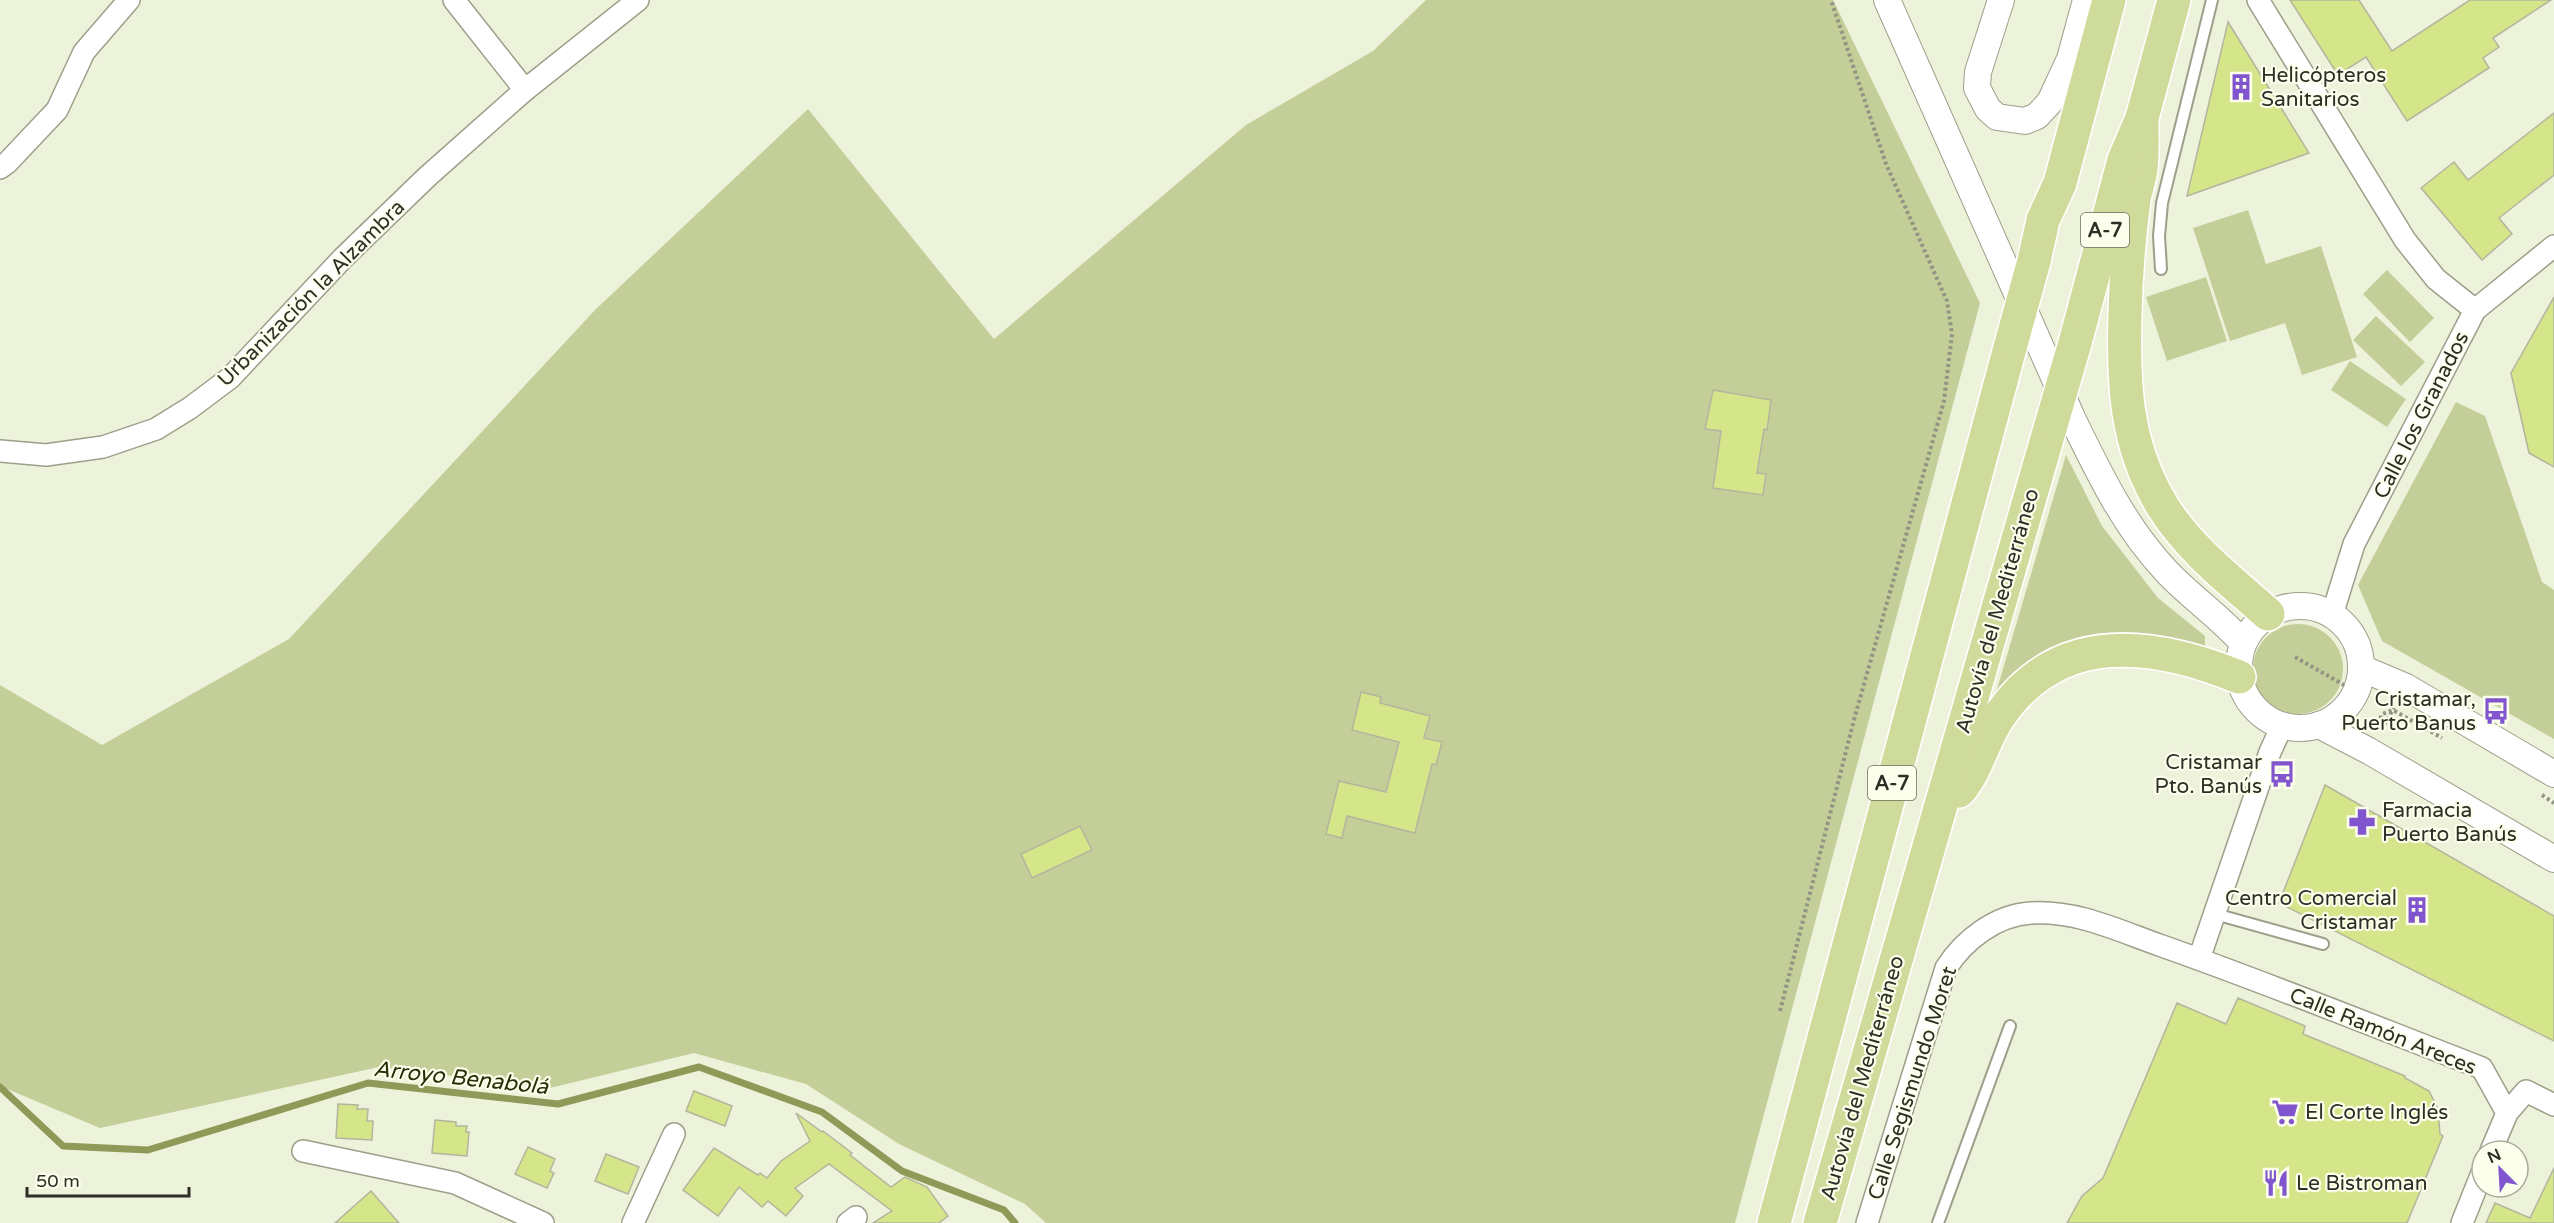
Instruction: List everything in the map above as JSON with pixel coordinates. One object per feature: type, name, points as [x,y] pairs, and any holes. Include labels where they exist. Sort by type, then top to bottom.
[{"type":"highway","name":"A-7","points":[[1774,1223],[2034,261],[2043,220],[2060,183],[2109,0]]},
{"type":"highway","name":"Autovía del Mediterráneo","points":[[1820,1223],[2075,343],[2124,160],[2142,118],[2174,0]]},
{"type":"highway","points":[[2043,220],[2043,180],[2066,89],[2070,59]]},
{"type":"highway","points":[[2142,118],[2141,168],[2126,268],[2123,355],[2129,423],[2147,478],[2163,508],[2205,558],[2268,614]]},
{"type":"highway","points":[[1936,818],[1967,782],[1999,717],[2015,696],[2044,672],[2073,658],[2097,652],[2125,649],[2159,652],[2200,661],[2239,677]]},
{"type":"street","points":[[0,168],[7,164],[57,110],[84,52],[129,0]]},
{"type":"street","points":[[454,0],[525,90]]},
{"type":"street","name":"Urbanización la Alzambra","points":[[0,451],[46,455],[103,447],[156,429],[190,408],[230,378],[343,258],[428,176],[525,90],[638,0]]},
{"type":"street","points":[[1887,0],[2068,410],[2104,484],[2145,547],[2190,594],[2229,627],[2243,643]]},
{"type":"street","points":[[2001,0],[1978,72],[1977,88],[1988,109],[1997,117],[2025,121],[2037,116],[2050,102],[2070,59],[2086,0]]},
{"type":"street","points":[[2258,0],[2405,240],[2436,279],[2475,310]]},
{"type":"street","name":"Calle los Granados","points":[[2332,615],[2354,544],[2475,310],[2554,246]]},
{"type":"street","points":[[2291,606],[2314,607],[2332,615],[2345,625],[2354,638],[2360,652],[2359,680],[2347,706],[2334,718],[2319,725],[2301,728],[2282,726],[2262,715],[2247,698],[2239,677],[2238,659],[2243,643],[2253,626],[2268,614],[2291,606]]},
{"type":"street","points":[[2359,680],[2406,687],[2554,774]]},
{"type":"street","points":[[2319,725],[2375,741],[2554,859]]},
{"type":"street","points":[[2199,959],[2270,752],[2282,726]]},
{"type":"street","name":"Calle Segismundo Moret","points":[[1867,1223],[1940,983],[1954,956],[1981,932],[2003,921],[2028,913],[2077,916],[2199,959]]},
{"type":"street","name":"Calle Ramón Areces","points":[[2199,959],[2482,1068],[2507,1113]]},
{"type":"street","points":[[2496,1139],[2507,1113],[2526,1091],[2554,1105]]},
{"type":"street","points":[[633,1223],[674,1134]]},
{"type":"street","points":[[303,1151],[455,1183],[543,1223]]},
{"type":"street","points":[[2462,1223],[2472,1199]]},
{"type":"lane","points":[[2161,269],[2159,236],[2162,203],[2212,0]]},
{"type":"lane","points":[[2215,914],[2323,944]]},
{"type":"lane","points":[[1938,1223],[2010,1026]]},
{"type":"path","points":[[1780,1011],[1855,716],[1944,402],[1952,334],[1947,301],[1886,164],[1831,0]]},
{"type":"path","points":[[2295,657],[2359,680]]},
{"type":"path","points":[[2375,741],[2406,687]]},
{"type":"path","points":[[2393,710],[2443,739]]},
{"type":"path","points":[[2534,791],[2554,803]]},
{"type":"green space","points":[[1426,0],[1833,0],[1980,303],[1735,1223],[1046,1223],[1025,1204],[899,1144],[806,1084],[694,1053],[550,1088],[379,1067],[100,1128],[0,1086],[0,685],[102,745],[289,639],[595,310],[808,109],[994,339],[1246,125],[1373,51]]},
{"type":"green space","points":[[2248,210],[2266,264],[2321,246],[2357,357],[2302,375],[2285,323],[2230,341],[2193,228]]},
{"type":"green space","points":[[2387,270],[2434,318],[2410,342],[2363,294]]},
{"type":"green space","points":[[2206,277],[2227,341],[2167,361],[2146,297]]},
{"type":"green space","points":[[2376,316],[2425,362],[2401,386],[2353,340]]},
{"type":"green space","points":[[2350,361],[2406,399],[2387,427],[2331,390]]},
{"type":"green space","points":[[2456,402],[2485,416],[2542,582],[2554,590],[2554,739],[2382,641],[2358,585]]},
{"type":"green space","points":[[2066,455],[2102,526],[2158,598],[2205,636],[2205,650],[2139,640],[1993,703]]},
{"type":"green space","points":[[2289,624],[2307,624],[2323,631],[2336,644],[2343,660],[2343,678],[2336,694],[2323,707],[2307,714],[2289,714],[2273,707],[2260,694],[2253,678],[2253,660],[2260,644],[2273,631]]},
{"type":"building","points":[[2290,0],[2359,0],[2392,51],[2470,0],[2551,0],[2493,38],[2499,47],[2483,58],[2489,68],[2407,121],[2366,57],[2338,75]]},
{"type":"building","name":"Helicópteros Sanitarios","points":[[2228,22],[2309,153],[2187,196]]},
{"type":"building","points":[[2554,113],[2554,175],[2499,218],[2512,234],[2482,260],[2421,188],[2454,162],[2468,180]]},
{"type":"building","points":[[2554,297],[2554,467],[2529,453],[2511,373]]},
{"type":"building","points":[[1713,390],[1771,400],[1757,473],[1766,474],[1763,495],[1713,488],[1721,431],[1705,429]]},
{"type":"building","points":[[1361,692],[1381,697],[1380,703],[1430,716],[1424,738],[1442,742],[1436,765],[1432,764],[1415,833],[1347,816],[1342,838],[1326,834],[1339,781],[1386,792],[1399,742],[1352,730]]},
{"type":"building","name":"Centro Comercial Cristamar","points":[[2325,785],[2554,916],[2554,1041],[2279,903]]},
{"type":"building","points":[[1080,826],[1092,850],[1032,878],[1021,854]]},
{"type":"building","name":"El Corte Inglés","points":[[2238,998],[2305,1026],[2303,1034],[2405,1076],[2429,1091],[2438,1109],[2440,1134],[2443,1136],[2407,1223],[2067,1223],[2082,1196],[2103,1178],[2177,1003],[2226,1024]]},
{"type":"building","points":[[694,1091],[732,1106],[725,1126],[686,1111]]},
{"type":"building","points":[[338,1104],[358,1105],[357,1109],[368,1109],[367,1121],[373,1121],[372,1140],[336,1138]]},
{"type":"building","points":[[796,1113],[852,1153],[850,1155],[891,1187],[905,1177],[927,1187],[948,1216],[939,1223],[873,1223],[892,1211],[829,1164],[795,1188],[803,1196],[786,1216],[768,1201],[762,1207],[739,1187],[718,1216],[683,1190],[714,1148],[758,1175],[760,1173],[767,1178],[781,1161],[810,1141]]},
{"type":"building","points":[[435,1120],[456,1122],[456,1126],[467,1126],[466,1132],[469,1132],[467,1156],[432,1153]]},
{"type":"building","points":[[528,1147],[555,1159],[550,1171],[554,1173],[547,1188],[515,1174]]},
{"type":"building","points":[[606,1154],[639,1167],[628,1194],[595,1181]]},
{"type":"building","points":[[2554,1168],[2554,1223],[2486,1223],[2495,1203],[2530,1218]]},
{"type":"building","points":[[371,1191],[399,1223],[335,1223]]},
{"type":"waterway","name":"Arroyo Benabolá","points":[[0,1087],[63,1146],[148,1150],[368,1083],[558,1104],[699,1067],[822,1112],[902,1171],[1004,1210],[1015,1223]]},
{"type":"place","name":"Helicópteros Sanitarios","points":[[2241,87]]},
{"type":"place","name":"Cristamar, Puerto Banus","points":[[2496,711]]},
{"type":"place","name":"Cristamar Pto. Banús","points":[[2282,774]]},
{"type":"place","name":"Farmacia Puerto Banús","points":[[2362,822]]},
{"type":"place","name":"Centro Comercial Cristamar","points":[[2417,910]]},
{"type":"place","name":"El Corte Inglés","points":[[2285,1112]]},
{"type":"place","name":"Le Bistroman","points":[[2276,1183]]}]
